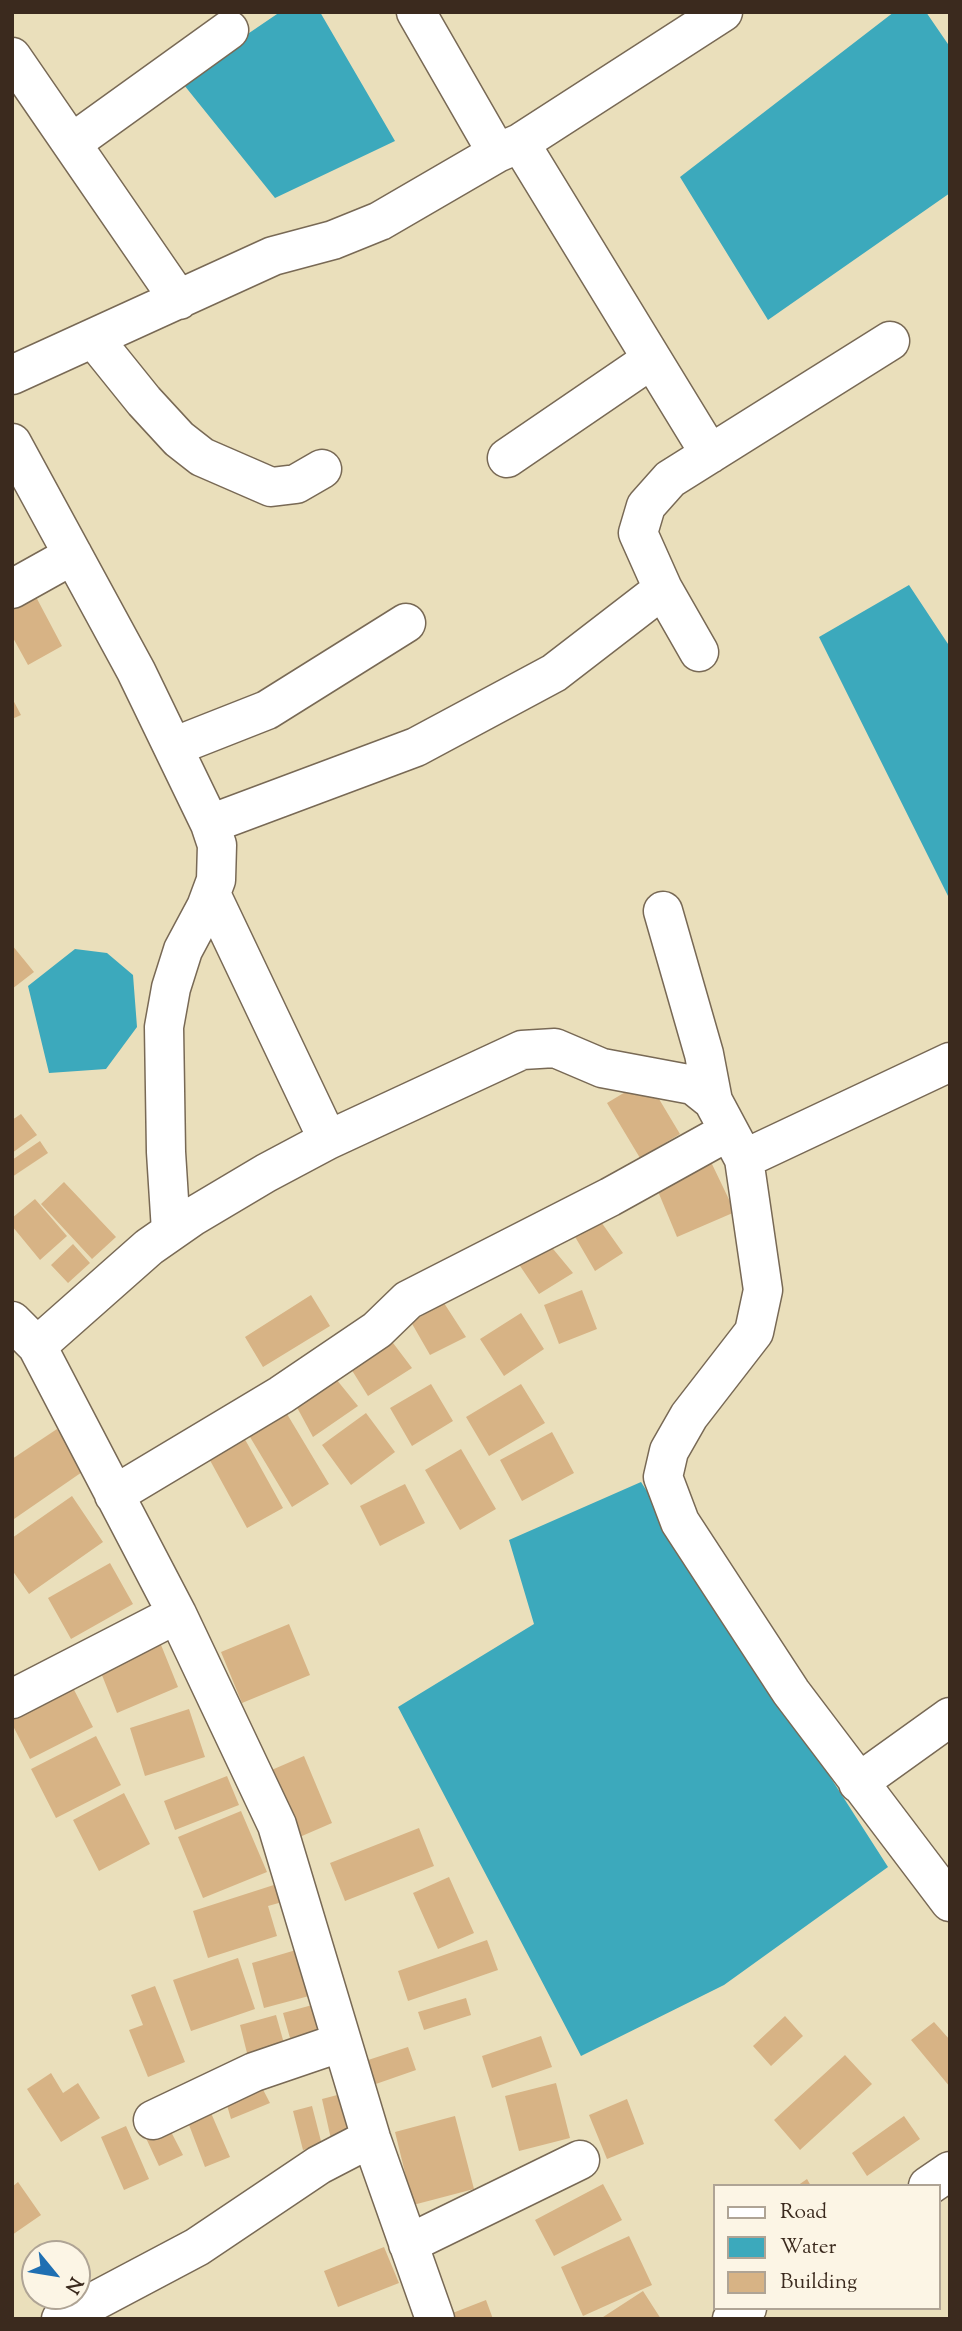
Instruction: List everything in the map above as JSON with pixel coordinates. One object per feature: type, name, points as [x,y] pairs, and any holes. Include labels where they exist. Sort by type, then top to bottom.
[{"type":"street","points":[[416,12],[652,359],[710,454]]},
{"type":"street","points":[[12,375],[94,340],[273,256],[333,240],[380,221],[509,148],[723,12]]},
{"type":"street","points":[[72,143],[229,30]]},
{"type":"street","points":[[12,57],[179,300]]},
{"type":"street","points":[[94,340],[144,401],[180,439],[202,457],[271,487],[296,484],[321,469]]},
{"type":"street","points":[[699,652],[663,589],[638,533],[646,506],[670,479],[890,341]]},
{"type":"street","points":[[507,458],[652,359]]},
{"type":"street","points":[[12,443],[136,671],[210,824],[217,845],[216,880],[183,950],[171,988],[164,1027],[166,1152],[171,1231]]},
{"type":"street","points":[[12,589],[73,555]]},
{"type":"street","points":[[210,824],[416,747],[554,673],[663,589]]},
{"type":"street","points":[[173,747],[267,710],[406,623]]},
{"type":"street","points":[[211,894],[328,1140]]},
{"type":"street","points":[[663,911],[729,1130],[763,1290],[754,1332],[689,1416],[669,1451],[663,1477],[680,1522],[791,1692],[950,1902]]},
{"type":"street","points":[[435,2319],[371,2138],[277,1825],[177,1614],[24,1333],[171,1231],[266,1173],[328,1140],[522,1050],[555,1048],[602,1068],[693,1085],[729,1130]]},
{"type":"street","points":[[114,1495],[281,1395],[377,1330],[408,1300],[610,1197],[729,1130],[950,1062]]},
{"type":"street","points":[[12,1699],[177,1614]]},
{"type":"street","points":[[859,1783],[950,1717]]},
{"type":"street","points":[[153,2120],[254,2071],[342,2042]]},
{"type":"street","points":[[61,2319],[197,2247],[319,2165],[371,2138]]},
{"type":"street","points":[[408,2244],[580,2160]]},
{"type":"street","points":[[931,2184],[950,2171]]},
{"type":"water","points":[[280,12],[320,12],[395,141],[275,198],[180,80]]},
{"type":"water","points":[[894,12],[926,12],[950,47],[950,193],[768,320],[680,177]]},
{"type":"water","points":[[909,585],[950,647],[950,900],[819,637]]},
{"type":"water","points":[[75,949],[107,953],[133,975],[137,1027],[106,1069],[49,1073],[28,986]]},
{"type":"water","points":[[641,1482],[888,1867],[724,1985],[581,2056],[398,1707],[534,1624],[509,1540]]},
{"type":"building","points":[[35,595],[62,646],[28,665],[12,636],[12,608]]},
{"type":"building","points":[[12,698],[21,715],[12,719]]},
{"type":"building","points":[[12,945],[34,972],[12,989]]},
{"type":"building","points":[[647,1079],[680,1134],[640,1158],[607,1103]]},
{"type":"building","points":[[21,1114],[37,1135],[12,1153],[12,1120]]},
{"type":"building","points":[[40,1141],[48,1153],[12,1177],[12,1160]]},
{"type":"building","points":[[711,1162],[735,1212],[677,1237],[657,1189]]},
{"type":"building","points":[[64,1182],[116,1237],[92,1259],[41,1204]]},
{"type":"building","points":[[35,1199],[67,1236],[40,1260],[12,1226],[12,1218]]},
{"type":"building","points":[[599,1219],[623,1253],[595,1271],[574,1235]]},
{"type":"building","points":[[73,1244],[90,1263],[68,1283],[51,1265]]},
{"type":"building","points":[[549,1244],[573,1273],[539,1294],[516,1260]]},
{"type":"building","points":[[582,1290],[597,1329],[559,1344],[544,1305]]},
{"type":"building","points":[[311,1295],[330,1326],[263,1367],[245,1337]]},
{"type":"building","points":[[444,1303],[466,1337],[430,1355],[411,1322]]},
{"type":"building","points":[[521,1313],[544,1349],[504,1376],[480,1339]]},
{"type":"building","points":[[387,1335],[412,1368],[368,1396],[348,1364]]},
{"type":"building","points":[[332,1374],[358,1406],[313,1437],[293,1400]]},
{"type":"building","points":[[431,1384],[453,1421],[412,1446],[390,1408]]},
{"type":"building","points":[[521,1384],[545,1423],[489,1456],[466,1417]]},
{"type":"building","points":[[284,1409],[329,1484],[292,1507],[247,1432]]},
{"type":"building","points":[[366,1413],[395,1452],[351,1485],[322,1445]]},
{"type":"building","points":[[57,1429],[85,1470],[14,1519],[12,1459]]},
{"type":"building","points":[[552,1432],[574,1473],[522,1501],[500,1460]]},
{"type":"building","points":[[242,1434],[283,1508],[247,1528],[206,1453]]},
{"type":"building","points":[[461,1449],[496,1509],[460,1530],[425,1470]]},
{"type":"building","points":[[405,1484],[425,1523],[380,1546],[360,1506]]},
{"type":"building","points":[[72,1496],[103,1542],[29,1594],[12,1570],[12,1538]]},
{"type":"building","points":[[110,1563],[133,1604],[71,1639],[48,1598]]},
{"type":"building","points":[[289,1624],[310,1675],[242,1703],[221,1652]]},
{"type":"building","points":[[157,1635],[178,1687],[117,1713],[96,1660]]},
{"type":"building","points":[[67,1676],[93,1727],[30,1759],[12,1724],[12,1704]]},
{"type":"building","points":[[189,1709],[205,1757],[145,1776],[130,1728]]},
{"type":"building","points":[[96,1736],[121,1785],[56,1818],[31,1769]]},
{"type":"building","points":[[304,1756],[332,1823],[295,1839],[267,1772]]},
{"type":"building","points":[[227,1776],[239,1805],[175,1830],[164,1801]]},
{"type":"building","points":[[124,1793],[150,1844],[99,1871],[73,1820]]},
{"type":"building","points":[[241,1811],[267,1872],[203,1898],[178,1837]]},
{"type":"building","points":[[419,1828],[434,1866],[345,1901],[330,1863]]},
{"type":"building","points":[[449,1877],[474,1933],[438,1949],[413,1893]]},
{"type":"building","points":[[280,1883],[286,1901],[268,1906],[277,1936],[208,1958],[193,1911]]},
{"type":"building","points":[[487,1940],[498,1970],[408,2001],[398,1971]]},
{"type":"building","points":[[296,1950],[309,1996],[264,2008],[252,1963]]},
{"type":"building","points":[[238,1958],[255,2009],[191,2031],[173,1980]]},
{"type":"building","points":[[155,1986],[185,2062],[148,2077],[129,2030],[143,2025],[131,1995]]},
{"type":"building","points":[[466,1998],[471,2015],[424,2030],[418,2012]]},
{"type":"building","points":[[316,2004],[323,2028],[290,2038],[283,2013]]},
{"type":"building","points":[[276,2015],[285,2047],[248,2057],[240,2025]]},
{"type":"building","points":[[785,2016],[803,2036],[771,2066],[753,2046]]},
{"type":"building","points":[[934,2022],[950,2040],[950,2087],[911,2040]]},
{"type":"building","points":[[541,2036],[552,2067],[492,2088],[482,2056]]},
{"type":"building","points":[[408,2047],[416,2070],[373,2085],[365,2061]]},
{"type":"building","points":[[845,2055],[872,2084],[800,2150],[774,2120]]},
{"type":"building","points":[[51,2073],[63,2093],[78,2083],[100,2118],[61,2142],[27,2089]]},
{"type":"building","points":[[256,2076],[270,2103],[231,2119],[224,2095]]},
{"type":"building","points":[[556,2083],[570,2138],[519,2151],[505,2096]]},
{"type":"building","points":[[345,2093],[357,2142],[333,2148],[322,2099]]},
{"type":"building","points":[[627,2099],[644,2144],[607,2159],[589,2115]]},
{"type":"building","points":[[208,2106],[230,2157],[205,2167],[186,2117]]},
{"type":"building","points":[[312,2106],[322,2145],[303,2150],[293,2111]]},
{"type":"building","points":[[455,2116],[474,2189],[413,2205],[395,2132]]},
{"type":"building","points":[[904,2116],[920,2139],[867,2176],[852,2153]]},
{"type":"building","points":[[167,2124],[183,2155],[159,2166],[145,2136]]},
{"type":"building","points":[[126,2126],[149,2179],[124,2190],[101,2137]]},
{"type":"building","points":[[18,2182],[41,2215],[12,2235],[12,2187]]},
{"type":"building","points":[[603,2184],[622,2220],[554,2256],[535,2220]]},
{"type":"building","points":[[629,2236],[652,2285],[583,2316],[561,2267]]},
{"type":"building","points":[[384,2247],[399,2283],[338,2307],[324,2271]]},
{"type":"building","points":[[643,2291],[661,2319],[600,2319]]},
{"type":"building","points":[[486,2300],[493,2319],[452,2319],[450,2314]]}]
